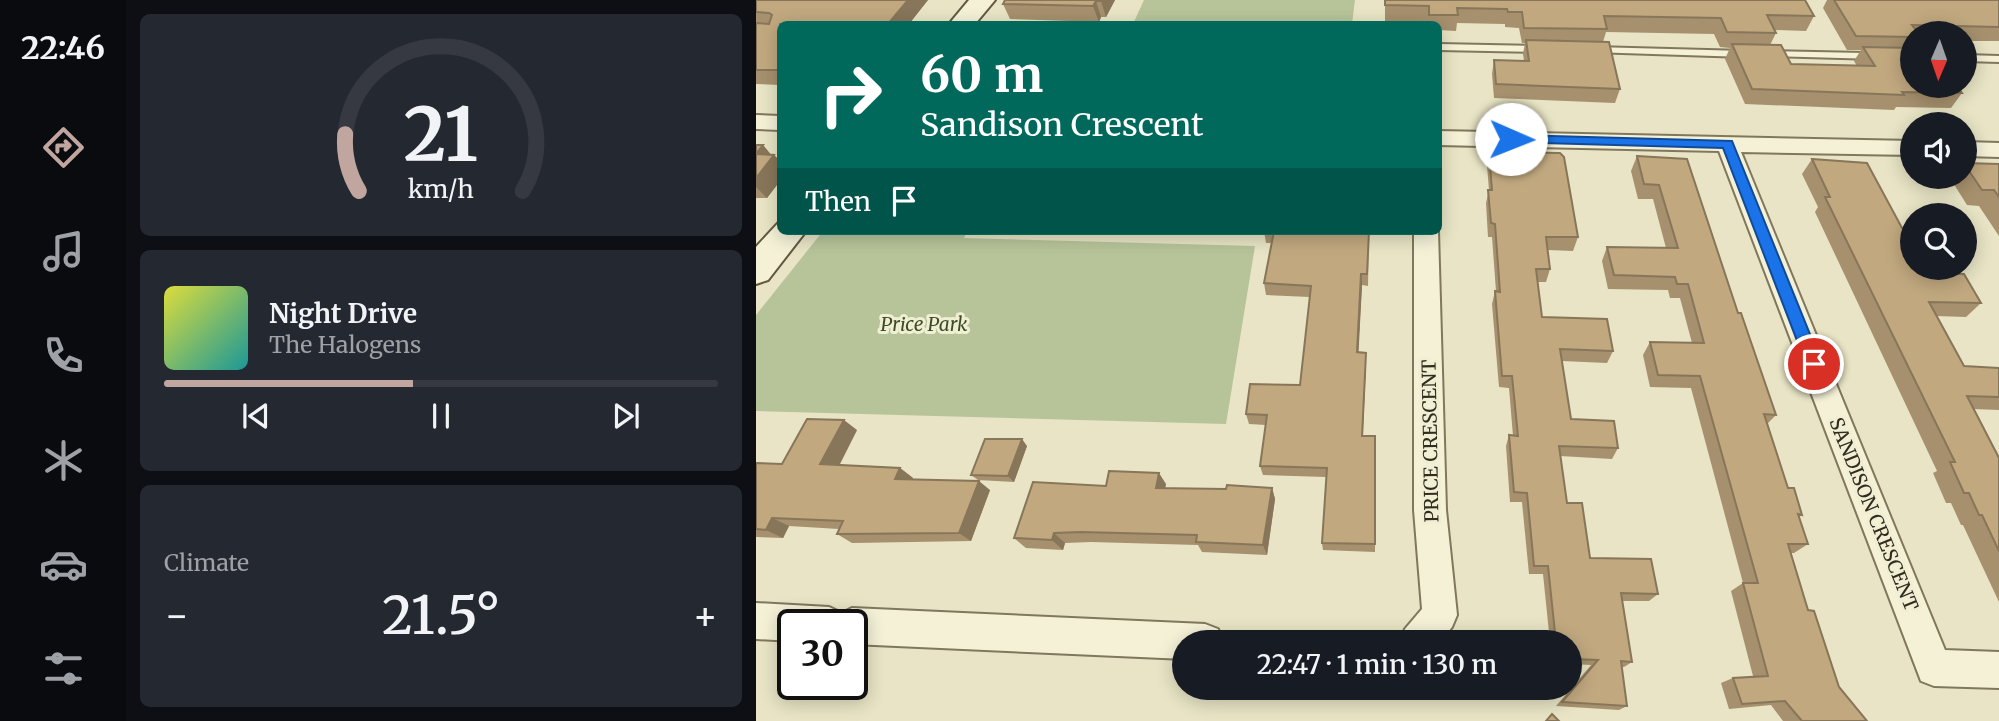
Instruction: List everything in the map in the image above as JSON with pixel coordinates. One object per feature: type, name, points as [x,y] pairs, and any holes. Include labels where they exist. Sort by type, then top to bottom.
[{"type":"street","points":[[965,21],[983,0]]},
{"type":"street","points":[[756,122],[777,123]]},
{"type":"street","points":[[1442,138],[1900,148]]},
{"type":"street","name":"SANDISON CRESCENT","points":[[1727,144],[1934,668],[1999,670]]},
{"type":"street","points":[[1977,149],[1999,150]]},
{"type":"street","points":[[756,271],[786,235]]},
{"type":"street","name":"PRICE CRESCENT","points":[[1426,235],[1430,510],[1440,615],[1428,630]]},
{"type":"street","points":[[756,621],[777,622]]},
{"type":"street","points":[[868,627],[1172,641]]},
{"type":"lane","points":[[1442,47],[1550,49]]},
{"type":"lane","points":[[1578,50],[1900,57]]},
{"type":"lane","points":[[1978,58],[1999,59]]},
{"type":"green space","points":[[1144,0],[1355,0],[1352,21],[1134,21]]},
{"type":"green space","name":"Price Park","points":[[820,235],[965,235],[964,238],[1255,246],[1226,424],[756,411],[756,315]]},
{"type":"building","points":[[756,0],[908,0],[890,21],[777,21],[777,70],[756,70],[756,23],[769,24],[772,15],[756,12]]},
{"type":"building","points":[[1005,0],[1101,1],[1096,1],[1093,6],[1003,4]]},
{"type":"building","points":[[1385,0],[1805,0],[1814,16],[1767,15],[1776,33],[1727,32],[1721,18],[1604,16],[1607,29],[1524,28],[1522,12],[1457,8],[1458,15],[1429,15],[1429,6],[1385,5]]},
{"type":"building","points":[[1834,0],[1999,0],[1999,27],[1978,27],[1978,21],[1900,21],[1900,37],[1856,36]]},
{"type":"building","points":[[1526,40],[1609,42],[1620,89],[1496,84],[1494,60],[1529,61]]},
{"type":"building","points":[[1732,44],[1781,45],[1791,64],[1875,66],[1863,47],[1900,48],[1900,95],[1752,89]]},
{"type":"building","points":[[756,145],[763,145],[756,154]]},
{"type":"building","points":[[1489,152],[1560,153],[1564,157],[1578,237],[1546,237],[1550,269],[1536,269],[1542,317],[1607,319],[1613,351],[1560,349],[1571,419],[1614,421],[1618,448],[1559,446],[1567,503],[1582,503],[1590,558],[1651,559],[1658,594],[1621,593],[1632,662],[1621,661],[1627,706],[1562,702],[1582,700],[1582,679],[1598,660],[1582,659],[1582,630],[1555,630],[1548,566],[1534,566],[1527,493],[1514,492],[1509,435],[1518,436],[1512,376],[1502,376],[1495,291],[1500,292],[1495,224],[1491,223],[1488,190],[1492,190]]},
{"type":"building","points":[[756,154],[774,155],[756,178]]},
{"type":"building","points":[[1637,156],[1687,159],[1738,313],[1741,313],[1776,415],[1764,414],[1788,488],[1794,488],[1802,515],[1798,514],[1808,544],[1788,544],[1808,610],[1814,611],[1839,687],[1867,721],[1802,721],[1785,701],[1742,704],[1733,678],[1768,676],[1743,583],[1758,583],[1700,376],[1658,375],[1650,342],[1704,343],[1688,284],[1677,284],[1675,277],[1614,275],[1607,247],[1678,248],[1659,185],[1644,184]]},
{"type":"building","points":[[1812,159],[1867,163],[1900,224],[1900,280],[1968,280],[1981,303],[1929,302],[1964,366],[1999,368],[1999,397],[1967,396],[1999,458],[1999,551],[1969,493],[1964,493],[1950,462],[1955,462],[1825,197],[1830,197]]},
{"type":"building","points":[[1977,163],[1999,164],[1999,197],[1994,190],[1982,190],[1977,183]]},
{"type":"building","points":[[1273,235],[1369,235],[1367,274],[1361,274],[1357,352],[1366,353],[1362,436],[1375,436],[1375,544],[1322,543],[1327,468],[1260,466],[1267,415],[1246,414],[1250,384],[1300,385],[1311,286],[1264,283]]},
{"type":"building","points":[[807,419],[844,420],[820,464],[900,468],[895,479],[979,481],[959,533],[837,534],[843,521],[772,518],[766,530],[756,529],[756,463],[782,464]]},
{"type":"building","points":[[985,439],[1022,439],[1008,476],[971,475]]},
{"type":"building","points":[[1109,471],[1159,473],[1156,488],[1226,489],[1227,485],[1272,488],[1263,545],[1196,542],[1197,535],[1081,532],[1054,533],[1052,540],[1014,538],[1033,482],[1106,486]]},
{"type":"building","points":[[1552,714],[1559,721],[1546,721]]},
{"type":"route","points":[[1511,139],[1727,144],[1814,364]]}]
